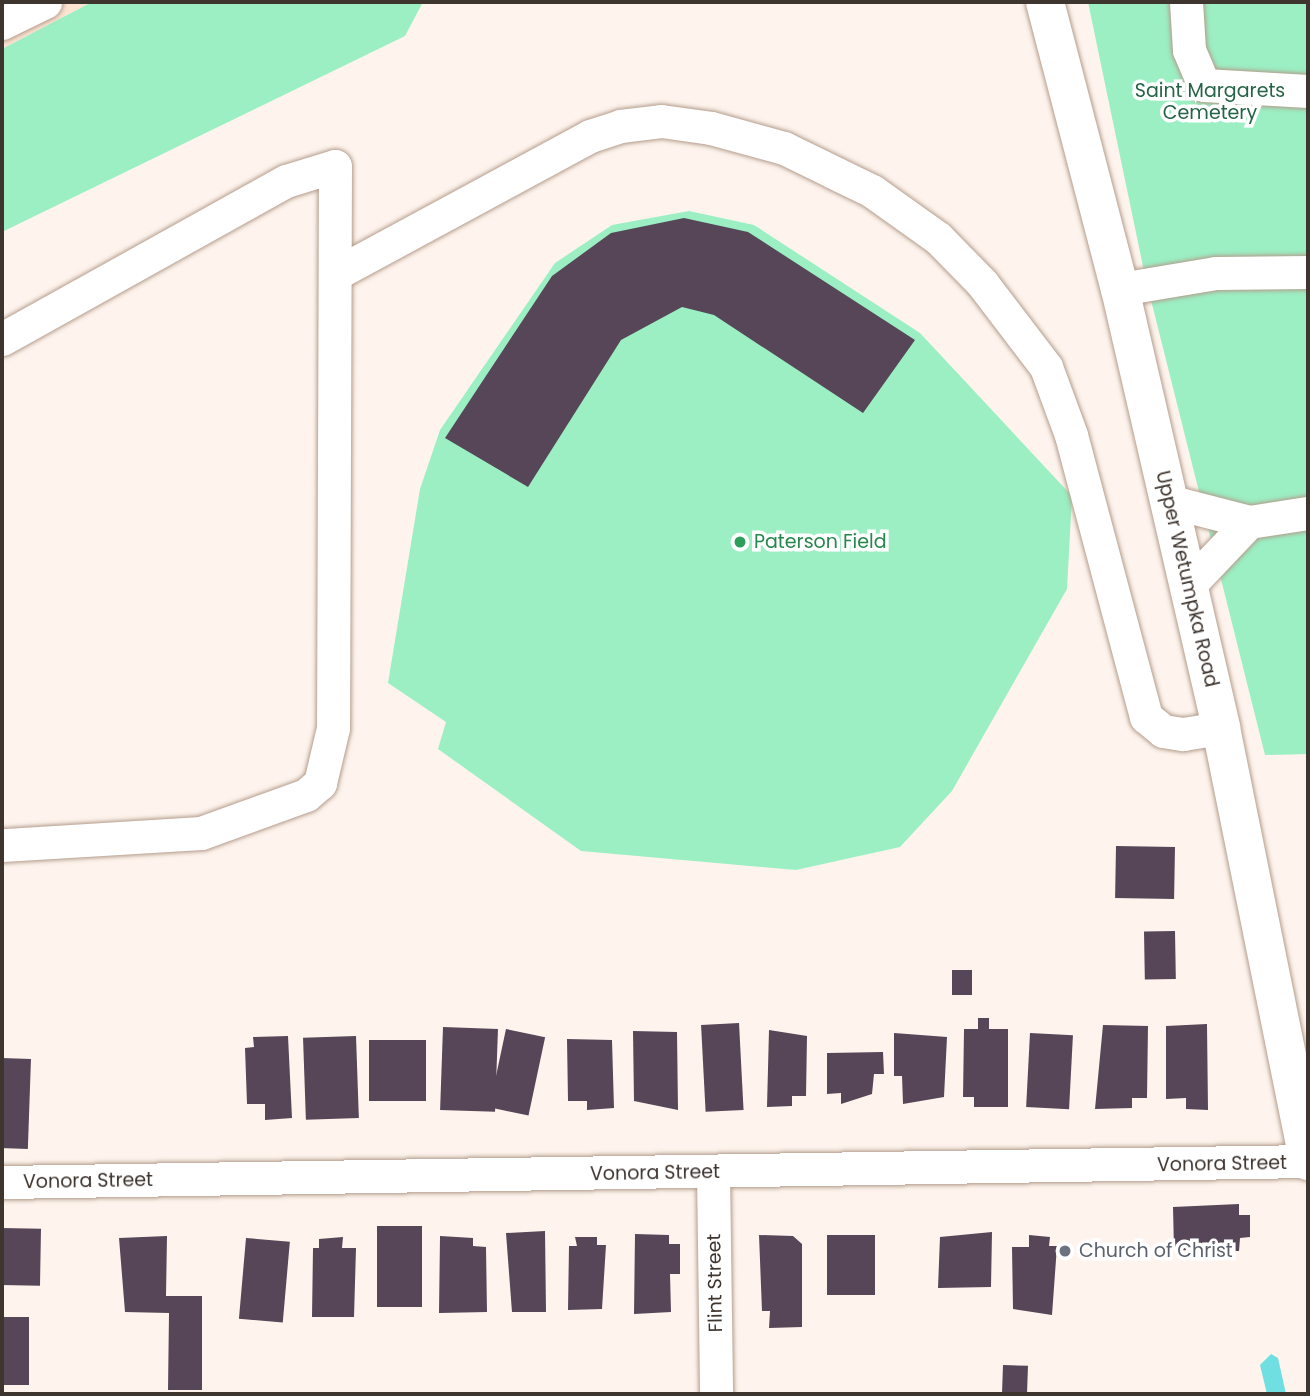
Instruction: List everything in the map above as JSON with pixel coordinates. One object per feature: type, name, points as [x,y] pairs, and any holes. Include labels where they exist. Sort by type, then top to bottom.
[{"type":"main road","name":"Upper Wetumpka Road","points":[[1045,2],[1120,289],[1221,728],[1302,1096],[1308,1161]]},
{"type":"street","points":[[2,23],[45,2]]},
{"type":"street","points":[[1186,2],[1189,50],[1204,85],[1308,91]]},
{"type":"street","points":[[335,274],[590,136],[620,126],[661,121],[711,128],[784,148],[872,191],[938,238],[982,283],[1046,368],[1071,435],[1146,717],[1163,731],[1183,734],[1221,728]]},
{"type":"street","points":[[2,339],[286,181],[335,166],[333,728],[320,783],[306,795],[201,833],[2,845]]},
{"type":"street","points":[[1120,289],[1192,275],[1308,272]]},
{"type":"street","points":[[1168,500],[1250,522],[1308,513]]},
{"type":"street","points":[[1188,586],[1250,522]]},
{"type":"street","name":"Vonora Street","points":[[2,1182],[1308,1161]]},
{"type":"street","name":"Flint Street","points":[[713,1172],[716,1394]]},
{"type":"shaded area","points":[[2,2],[92,2],[2,49]]},
{"type":"green space","points":[[92,2],[423,2],[405,36],[2,232],[2,49]]},
{"type":"green space","name":"Saint Margarets Cemetery","points":[[1088,2],[1308,2],[1308,754],[1265,755],[1145,276]]},
{"type":"green space","name":"Paterson Field","points":[[689,211],[754,225],[920,333],[1072,496],[1067,589],[952,791],[900,847],[796,870],[581,851],[438,749],[446,722],[388,683],[420,489],[440,430],[555,263],[612,225]]},
{"type":"water","points":[[1271,1354],[1278,1358],[1286,1394],[1267,1394],[1260,1365]]},
{"type":"building","points":[[684,218],[748,232],[915,340],[863,413],[714,315],[682,307],[621,340],[528,487],[445,438],[552,276],[611,233]]},
{"type":"building","points":[[1116,846],[1175,847],[1174,899],[1115,898]]},
{"type":"building","points":[[1175,931],[1176,979],[1145,980],[1144,932]]},
{"type":"building","points":[[952,970],[972,970],[972,995],[952,995]]},
{"type":"building","points":[[978,1018],[989,1018],[989,1029],[1008,1029],[1008,1107],[974,1107],[974,1097],[963,1097],[964,1029],[978,1029]]},
{"type":"building","points":[[739,1023],[744,1110],[706,1112],[701,1025]]},
{"type":"building","points":[[1207,1024],[1208,1110],[1186,1109],[1186,1098],[1166,1099],[1166,1026]]},
{"type":"building","points":[[1103,1025],[1148,1026],[1147,1098],[1132,1098],[1132,1108],[1095,1109]]},
{"type":"building","points":[[443,1027],[498,1029],[495,1112],[440,1110]]},
{"type":"building","points":[[506,1029],[545,1037],[528,1116],[489,1107]]},
{"type":"building","points":[[769,1030],[807,1036],[806,1096],[792,1096],[792,1106],[767,1107]]},
{"type":"building","points":[[633,1031],[677,1032],[678,1110],[634,1101]]},
{"type":"building","points":[[894,1033],[947,1037],[944,1097],[903,1104],[902,1076],[894,1076]]},
{"type":"building","points":[[1030,1033],[1073,1035],[1069,1109],[1026,1107]]},
{"type":"building","points":[[288,1036],[292,1118],[265,1120],[265,1104],[247,1104],[245,1048],[254,1047],[253,1037]]},
{"type":"building","points":[[356,1036],[359,1118],[306,1120],[303,1038]]},
{"type":"building","points":[[567,1039],[612,1040],[614,1108],[587,1110],[587,1101],[568,1101]]},
{"type":"building","points":[[369,1040],[426,1040],[426,1101],[369,1101]]},
{"type":"building","points":[[883,1052],[884,1074],[874,1074],[872,1094],[841,1104],[841,1093],[827,1094],[827,1053]]},
{"type":"building","points":[[2,1058],[31,1059],[28,1149],[2,1148]]},
{"type":"building","points":[[1239,1204],[1239,1215],[1250,1215],[1250,1237],[1240,1238],[1239,1251],[1174,1250],[1173,1207]]},
{"type":"building","points":[[377,1226],[422,1226],[422,1307],[377,1307]]},
{"type":"building","points":[[2,1228],[41,1229],[40,1286],[2,1285]]},
{"type":"building","points":[[545,1231],[546,1312],[512,1312],[506,1233]]},
{"type":"building","points":[[992,1232],[991,1287],[938,1288],[940,1237]]},
{"type":"building","points":[[635,1234],[669,1235],[669,1244],[680,1244],[680,1274],[670,1274],[671,1312],[634,1314]]},
{"type":"building","points":[[759,1235],[793,1236],[802,1244],[802,1327],[769,1328],[770,1311],[762,1311]]},
{"type":"building","points":[[827,1235],[875,1235],[875,1295],[827,1295]]},
{"type":"building","points":[[1029,1235],[1050,1237],[1049,1246],[1057,1246],[1052,1315],[1013,1309],[1012,1247],[1029,1247]]},
{"type":"building","points":[[167,1236],[166,1296],[202,1296],[202,1390],[168,1390],[169,1313],[125,1312],[119,1238]]},
{"type":"building","points":[[440,1236],[473,1238],[473,1246],[486,1247],[487,1312],[439,1313]]},
{"type":"building","points":[[343,1237],[342,1248],[356,1248],[354,1317],[312,1317],[313,1248],[319,1248],[319,1239]]},
{"type":"building","points":[[575,1237],[597,1237],[597,1245],[606,1245],[602,1309],[568,1310],[569,1246],[577,1246]]},
{"type":"building","points":[[246,1238],[290,1242],[283,1323],[239,1319]]},
{"type":"building","points":[[2,1317],[29,1317],[29,1385],[2,1385]]},
{"type":"building","points":[[1003,1365],[1028,1366],[1027,1394],[1002,1394]]},
{"type":"place","name":"Paterson Field","points":[[740,542]]},
{"type":"place","name":"Church of Christ","points":[[1065,1251]]}]
